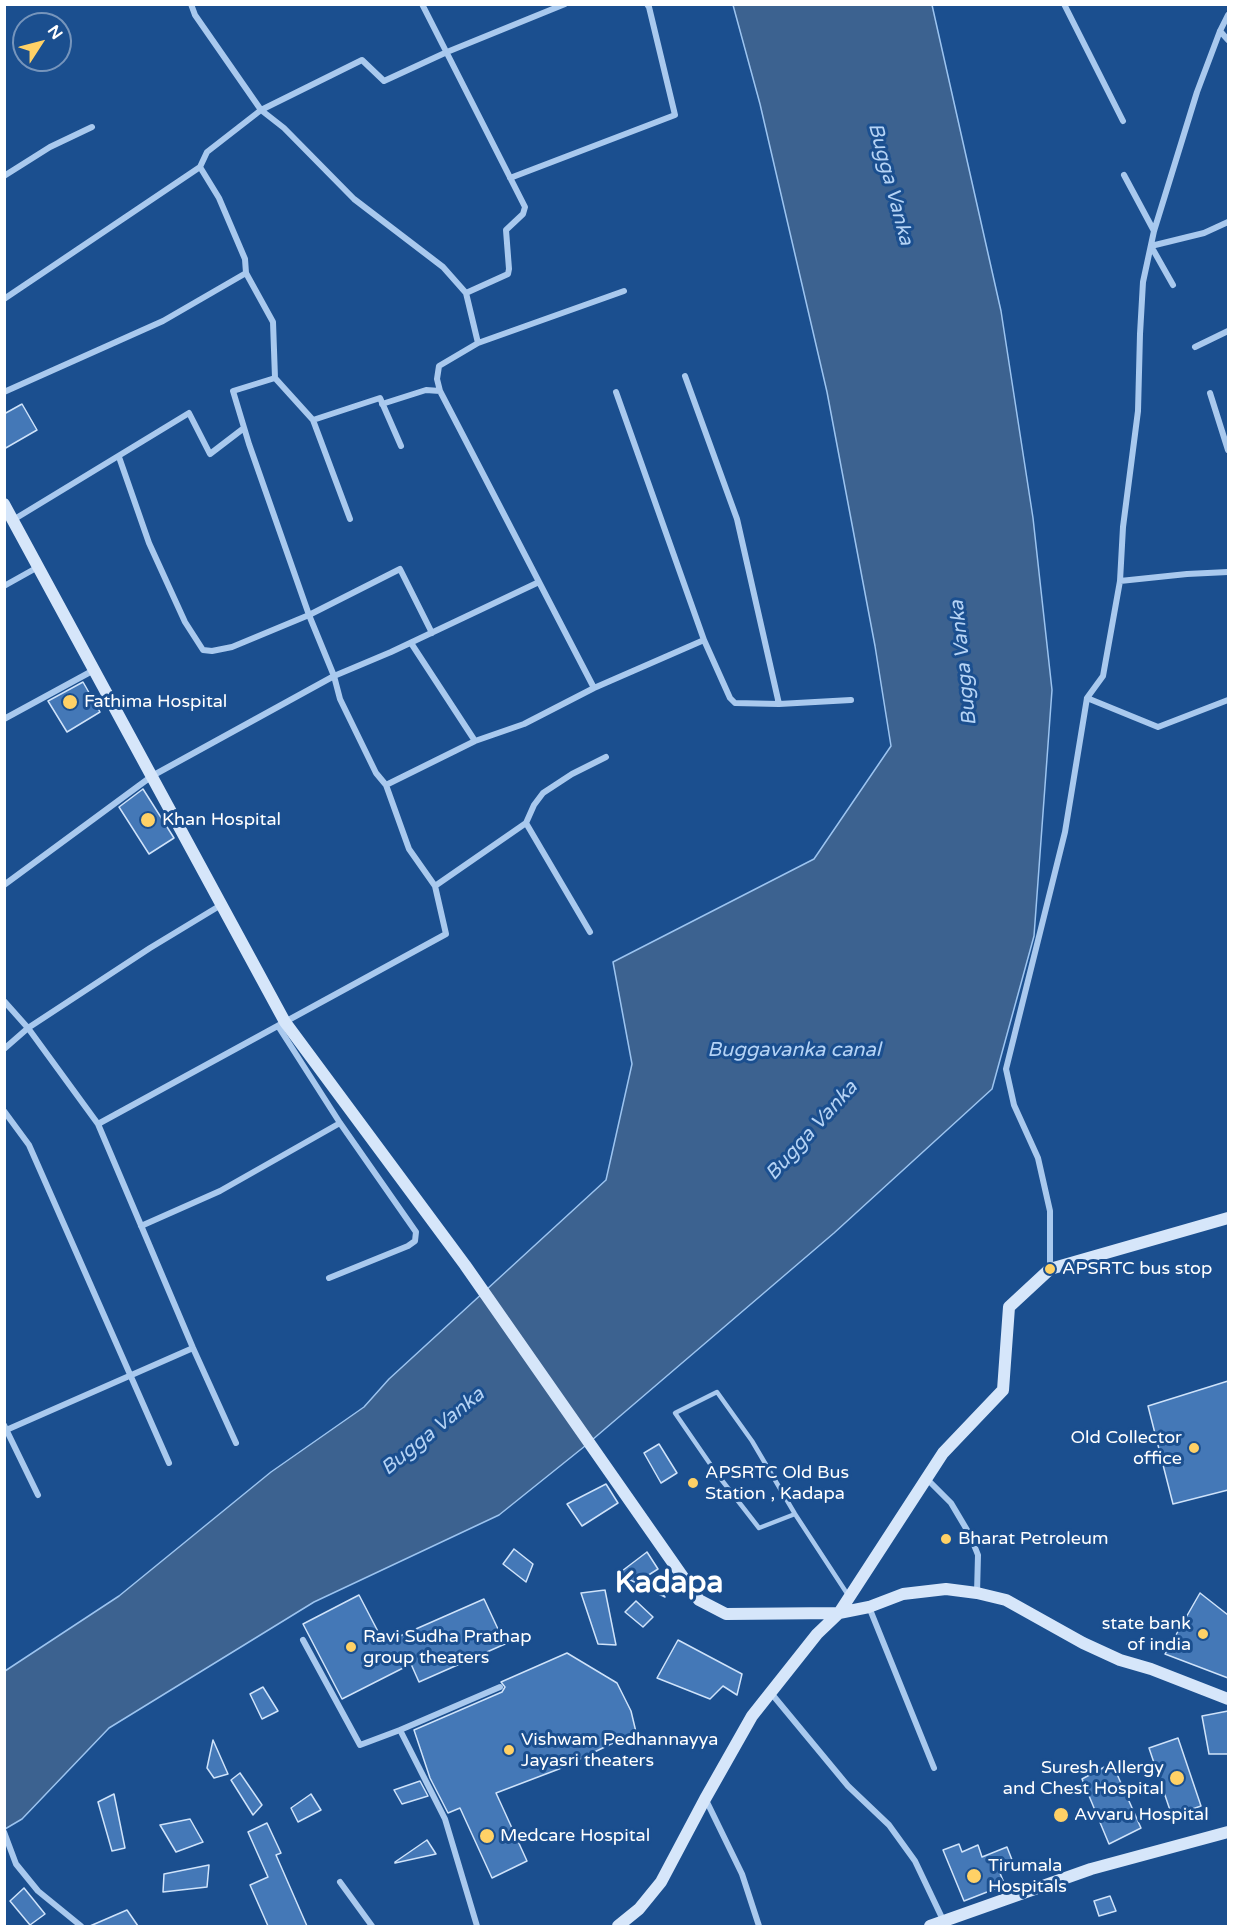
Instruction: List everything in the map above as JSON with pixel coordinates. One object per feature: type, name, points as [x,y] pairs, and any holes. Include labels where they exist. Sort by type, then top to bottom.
[{"type":"street","points":[[191,4],[195,15],[261,110],[284,128],[354,199],[443,267],[466,293],[478,343]]},
{"type":"street","points":[[422,4],[526,210],[506,230],[509,272],[506,276],[466,293]]},
{"type":"street","points":[[4,299],[200,167],[207,152],[261,110],[362,60],[384,81],[447,52],[565,4]]},
{"type":"street","points":[[510,178],[675,115],[647,4]]},
{"type":"street","points":[[1064,4],[1123,122]]},
{"type":"street","points":[[1050,1269],[1050,1210],[1038,1158],[1014,1105],[1006,1069],[1065,832],[1088,698],[1103,676],[1120,581],[1124,517],[1139,402],[1143,282],[1154,231],[1197,92],[1228,15]]},
{"type":"street","points":[[1220,31],[1228,40]]},
{"type":"street","points":[[4,176],[50,147],[92,128]]},
{"type":"street","points":[[200,167],[219,198],[245,259],[246,273],[273,322],[275,378],[313,420],[350,519]]},
{"type":"street","points":[[1124,175],[1154,231]]},
{"type":"street","points":[[1151,246],[1204,233],[1228,222]]},
{"type":"street","points":[[1151,246],[1173,285]]},
{"type":"street","points":[[4,392],[163,321],[246,273]]},
{"type":"street","points":[[594,688],[440,391],[437,380],[439,366],[478,343],[624,291]]},
{"type":"street","points":[[1195,347],[1228,331]]},
{"type":"street","points":[[685,376],[737,519],[779,705]]},
{"type":"street","points":[[98,1124],[446,934],[435,886],[409,849],[386,785],[376,773],[340,699],[334,676],[309,615],[244,428],[233,391],[275,378]]},
{"type":"street","points":[[382,404],[426,390],[440,391]]},
{"type":"street","points":[[616,392],[704,640],[732,701],[739,704],[779,705],[851,700]]},
{"type":"street","points":[[1210,393],[1228,450]]},
{"type":"street","points":[[313,420],[380,398],[401,446]]},
{"type":"street","points":[[13,520],[189,413],[210,454],[244,428]]},
{"type":"street","points":[[119,457],[149,543],[185,622],[203,650],[212,651],[232,647],[309,615],[400,569],[432,633]]},
{"type":"street","points":[[4,504],[222,905],[282,1024],[340,1123],[416,1232],[415,1241],[408,1246],[329,1278]]},
{"type":"street","points":[[4,586],[38,567]]},
{"type":"street","points":[[1120,581],[1228,572]]},
{"type":"street","points":[[4,885],[152,776],[334,676],[411,643],[539,582]]},
{"type":"street","points":[[386,785],[475,741],[524,724],[594,688],[704,640]]},
{"type":"street","points":[[411,643],[475,741]]},
{"type":"street","points":[[4,718],[94,670]]},
{"type":"street","points":[[1088,698],[1158,727],[1228,700]]},
{"type":"street","points":[[435,886],[526,823],[534,805],[543,793],[572,774],[606,757]]},
{"type":"street","points":[[526,823],[590,932]]},
{"type":"street","points":[[4,1049],[28,1028],[150,948],[222,905]]},
{"type":"street","points":[[4,1001],[28,1028],[98,1124],[236,1443]]},
{"type":"street","points":[[282,1024],[465,1265],[699,1600],[726,1614],[839,1613],[903,1594],[946,1589],[977,1593],[1006,1600],[1120,1660],[1151,1669],[1228,1700]]},
{"type":"street","points":[[4,1111],[28,1145],[169,1463]]},
{"type":"street","points":[[141,1226],[220,1191],[340,1123]]},
{"type":"street","points":[[618,1926],[639,1909],[662,1882],[705,1798],[753,1716],[817,1634],[839,1613],[943,1453],[1003,1390],[1009,1307],[1050,1269],[1227,1218]]},
{"type":"street","points":[[38,1495],[5,1429],[193,1348]]},
{"type":"street","points":[[927,1478],[951,1503],[970,1535],[978,1556],[977,1593]]},
{"type":"street","points":[[868,1606],[934,1768]]},
{"type":"street","points":[[303,1640],[360,1745],[500,1687]]},
{"type":"street","points":[[771,1693],[848,1786],[889,1825],[915,1861],[944,1922]]},
{"type":"street","points":[[400,1730],[445,1819],[477,1926]]},
{"type":"street","points":[[705,1798],[742,1874],[759,1926]]},
{"type":"street","points":[[4,1832],[16,1864],[38,1892],[81,1926]]},
{"type":"street","points":[[930,1926],[959,1921],[1091,1869],[1228,1832]]},
{"type":"street","points":[[340,1882],[372,1926]]},
{"type":"lane","points":[[795,1514],[759,1528],[717,1474],[675,1413],[717,1392],[752,1440],[795,1514],[850,1597]]},
{"type":"water","name":"Buggavanka canal","points":[[733,5],[932,5],[1001,311],[1033,518],[1052,690],[1034,936],[992,1089],[834,1233],[585,1446],[499,1515],[314,1602],[109,1728],[22,1819],[5,1829],[5,1671],[119,1596],[271,1472],[364,1407],[389,1379],[606,1180],[632,1064],[613,962],[814,859],[891,746],[875,646],[827,392],[760,104]]},
{"type":"building","points":[[22,404],[37,430],[4,449],[4,414]]},
{"type":"building","points":[[83,682],[100,712],[67,732],[48,701]]},
{"type":"building","points":[[143,789],[174,838],[149,854],[119,807]]},
{"type":"building","name":"Old Collector office","points":[[1228,1381],[1228,1490],[1173,1504],[1148,1406]]},
{"type":"building","points":[[659,1444],[677,1473],[661,1483],[644,1453]]},
{"type":"building","points":[[606,1484],[618,1503],[582,1526],[567,1504]]},
{"type":"building","points":[[514,1549],[533,1564],[526,1582],[503,1564]]},
{"type":"building","points":[[647,1552],[658,1569],[647,1576],[665,1597],[618,1574]]},
{"type":"building","points":[[605,1590],[616,1645],[598,1644],[581,1593]]},
{"type":"building","name":"state bank of india","points":[[1200,1593],[1228,1615],[1228,1678],[1165,1654]]},
{"type":"building","points":[[359,1595],[384,1643],[484,1599],[505,1644],[419,1682],[411,1664],[342,1699],[303,1624]]},
{"type":"building","points":[[636,1601],[653,1617],[643,1627],[625,1612]]},
{"type":"building","points":[[678,1640],[742,1674],[737,1695],[723,1686],[710,1699],[657,1678]]},
{"type":"building","name":"Vishwam Pedhannayya Jayasri theaters","points":[[567,1653],[617,1683],[631,1711],[636,1732],[559,1769],[496,1793],[527,1861],[492,1878],[460,1808],[448,1813],[430,1778],[414,1730],[502,1692],[505,1687],[501,1682]]},
{"type":"building","points":[[263,1687],[278,1711],[262,1719],[250,1694]]},
{"type":"building","points":[[1228,1711],[1228,1754],[1209,1754],[1202,1716]]},
{"type":"building","points":[[1178,1738],[1201,1806],[1172,1816],[1149,1748]]},
{"type":"building","points":[[213,1740],[228,1774],[214,1778],[207,1768]]},
{"type":"building","points":[[1112,1763],[1141,1828],[1109,1844],[1082,1779]]},
{"type":"building","points":[[240,1773],[262,1805],[253,1815],[231,1780]]},
{"type":"building","points":[[420,1781],[428,1796],[402,1804],[394,1790]]},
{"type":"building","points":[[114,1794],[125,1848],[112,1851],[98,1802]]},
{"type":"building","points":[[311,1794],[321,1810],[298,1822],[291,1808]]},
{"type":"building","points":[[190,1819],[203,1842],[176,1852],[160,1825]]},
{"type":"building","points":[[267,1823],[281,1853],[276,1855],[307,1926],[268,1926],[250,1885],[268,1877],[248,1832]]},
{"type":"building","points":[[427,1840],[436,1854],[395,1863],[395,1862]]},
{"type":"building","points":[[959,1844],[962,1852],[978,1845],[982,1857],[1007,1847],[1014,1865],[999,1871],[1005,1885],[964,1901],[943,1850]]},
{"type":"building","points":[[209,1865],[207,1887],[163,1892],[164,1874]]},
{"type":"building","points":[[24,1888],[45,1914],[30,1925],[10,1901]]},
{"type":"building","points":[[1110,1896],[1116,1911],[1099,1916],[1094,1901]]},
{"type":"building","points":[[127,1910],[138,1926],[90,1926]]},
{"type":"place","name":"Fathima Hospital","points":[[70,702]]},
{"type":"place","name":"Khan Hospital","points":[[148,820]]},
{"type":"place","name":"APSRTC bus stop","points":[[1050,1269]]},
{"type":"place","name":"Old Collector office","points":[[1194,1448]]},
{"type":"place","name":"APSRTC Old Bus Station , Kadapa","points":[[693,1483]]},
{"type":"place","name":"Bharat Petroleum","points":[[946,1539]]},
{"type":"place","name":"state bank of india","points":[[1203,1634]]},
{"type":"place","name":"Ravi Sudha Prathap group theaters","points":[[351,1647]]},
{"type":"place","name":"Vishwam Pedhannayya Jayasri theaters","points":[[509,1750]]},
{"type":"place","name":"Suresh Allergy and Chest Hospital","points":[[1177,1778]]},
{"type":"place","name":"Avvaru Hospital","points":[[1061,1815]]},
{"type":"place","name":"Medcare Hospital","points":[[487,1836]]},
{"type":"place","name":"Tirumala Hospitals","points":[[974,1876]]},
{"type":"district","name":"Kadapa","points":[[669,1584]]},
{"type":"water label","name":"Bugga Vanka","points":[[890,184]]},
{"type":"water label","name":"Bugga Vanka","points":[[964,663]]},
{"type":"water label","name":"Bugga Vanka","points":[[812,1131]]},
{"type":"water label","name":"Bugga Vanka","points":[[433,1432]]}]
